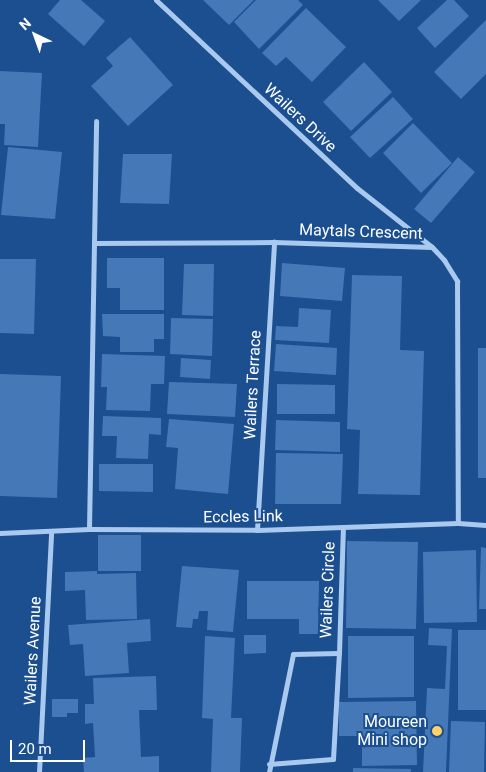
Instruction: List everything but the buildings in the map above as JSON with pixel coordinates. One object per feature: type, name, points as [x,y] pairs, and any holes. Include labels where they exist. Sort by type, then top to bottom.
[{"type":"street","name":"Wailers Drive","points":[[156,0],[357,188],[432,247]]},
{"type":"street","points":[[89,529],[96,121]]},
{"type":"street","name":"Maytals Crescent","points":[[94,244],[274,242],[432,247],[444,260],[457,281],[458,523]]},
{"type":"street","name":"Wailers Terrace","points":[[256,530],[274,242]]},
{"type":"street","name":"Eccles Link","points":[[0,533],[89,529],[256,530],[458,523],[486,525]]},
{"type":"street","name":"Wailers Circle","points":[[269,764],[333,759],[343,526]]},
{"type":"street","name":"Wailers Avenue","points":[[39,772],[51,532]]},
{"type":"street","name":"Wailers Circle","points":[[270,772],[269,764],[293,654],[339,653]]},
{"type":"place","name":"Moureen Mini shop","points":[[437,731]]}]
